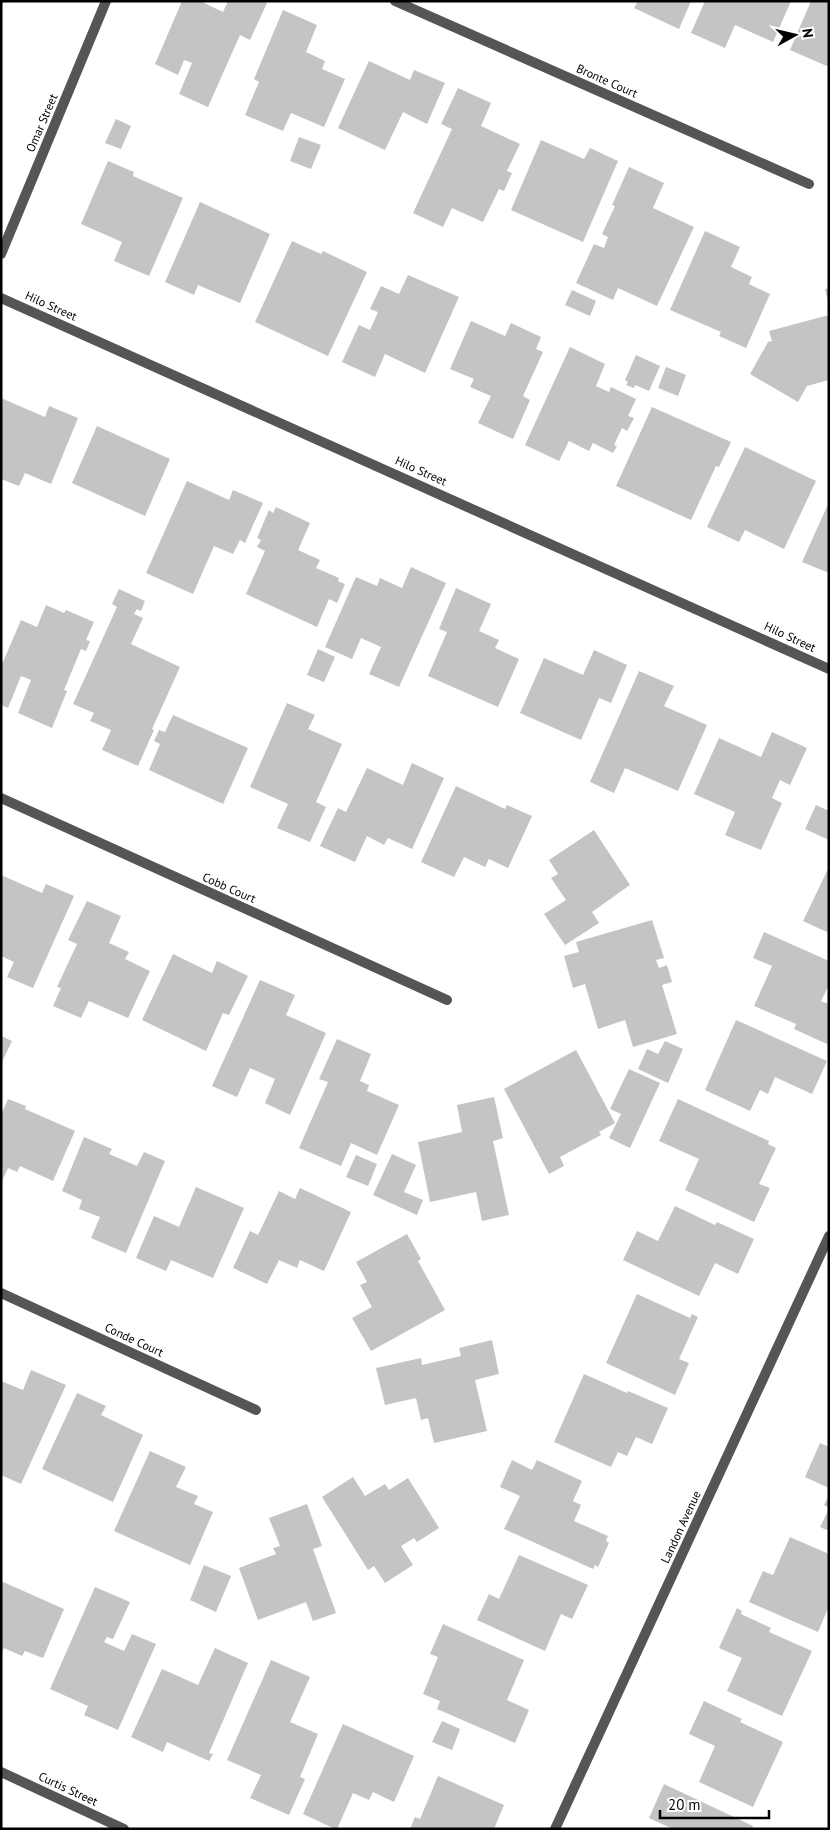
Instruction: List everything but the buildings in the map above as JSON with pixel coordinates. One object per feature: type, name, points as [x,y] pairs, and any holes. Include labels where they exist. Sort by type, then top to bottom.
[{"type":"street","name":"Omar Street","points":[[1,254],[106,1]]},
{"type":"street","name":"Bronte Court","points":[[395,1],[809,184]]},
{"type":"street","name":"Hilo Street","points":[[1,298],[829,669]]},
{"type":"street","name":"Cobb Court","points":[[1,798],[447,1000]]},
{"type":"street","name":"Landon Avenue","points":[[555,1829],[829,1236]]},
{"type":"street","name":"Conde Court","points":[[1,1293],[256,1410]]},
{"type":"street","name":"Curtis Street","points":[[1,1772],[124,1829]]}]
